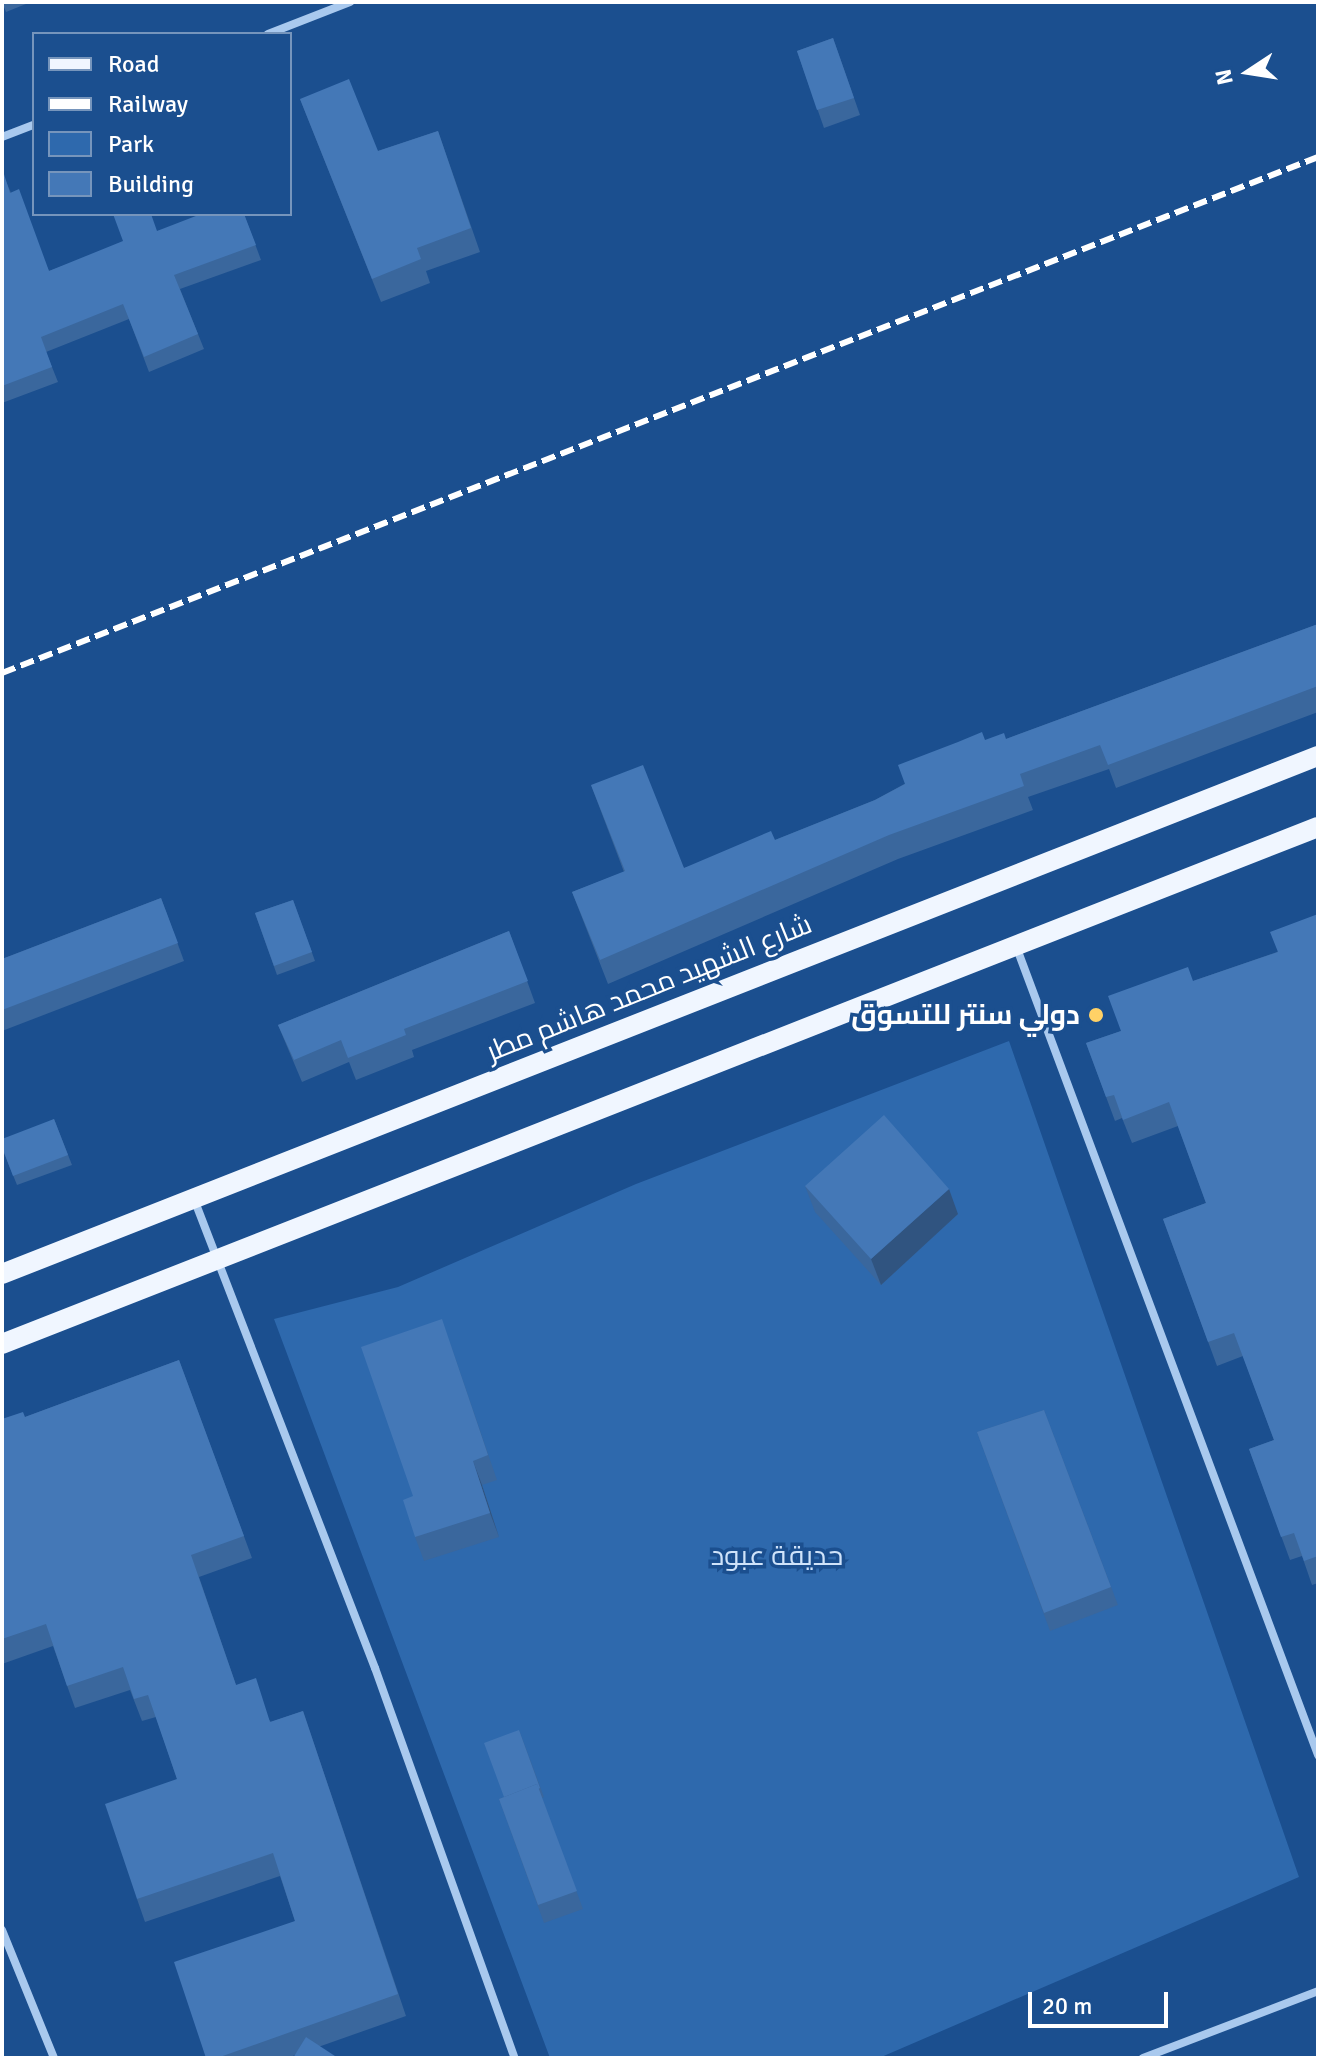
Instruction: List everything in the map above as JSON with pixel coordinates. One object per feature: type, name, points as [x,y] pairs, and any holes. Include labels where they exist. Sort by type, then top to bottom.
[{"type":"main road","name":"شارع الشهيد محمد هاشم مطر","points":[[2,1274],[1318,756]]},
{"type":"main road","points":[[2,1344],[1318,827]]},
{"type":"street","points":[[273,32],[350,2]]},
{"type":"street","points":[[2,137],[32,126]]},
{"type":"street","points":[[1016,944],[1318,1755]]},
{"type":"street","points":[[193,1198],[375,1668],[515,2058]]},
{"type":"street","points":[[2,1930],[54,2058]]},
{"type":"street","points":[[1143,2058],[1318,1991]]},
{"type":"green space","name":"حديقة عبود","points":[[1009,1041],[1299,1877],[879,2058],[550,2058],[274,1319],[398,1287],[636,1184]]},
{"type":"building","points":[[833,38],[854,98],[817,110],[797,51]]},
{"type":"building","points":[[349,79],[378,151],[438,131],[471,228],[417,248],[421,259],[372,279],[300,99]]},
{"type":"building","points":[[2,172],[10,193],[19,189],[49,271],[123,241],[114,216],[152,216],[157,231],[196,216],[245,216],[256,245],[174,275],[198,334],[144,357],[123,304],[41,337],[52,367],[2,386]]},
{"type":"building","points":[[1318,624],[1318,686],[1108,765],[1100,745],[1020,774],[1024,786],[889,835],[600,960],[572,892],[625,871],[591,785],[643,765],[684,868],[771,831],[775,840],[875,800],[905,784],[898,765],[982,732],[985,740],[1004,733],[1006,739]]},
{"type":"building","points":[[161,898],[178,943],[2,1010],[2,959]]},
{"type":"building","points":[[293,900],[312,952],[274,966],[255,913]]},
{"type":"building","points":[[1318,914],[1318,1556],[1304,1561],[1294,1533],[1281,1537],[1249,1449],[1274,1440],[1234,1333],[1208,1342],[1163,1219],[1206,1203],[1169,1102],[1123,1120],[1114,1095],[1106,1097],[1086,1043],[1121,1031],[1108,996],[1188,967],[1193,981],[1278,952],[1270,932]]},
{"type":"building","points":[[509,931],[528,981],[404,1029],[406,1035],[348,1058],[341,1040],[294,1060],[278,1025]]},
{"type":"building","points":[[884,1115],[949,1189],[871,1259],[805,1186]]},
{"type":"building","points":[[54,1119],[68,1155],[13,1176],[2,1139]]},
{"type":"building","points":[[442,1319],[488,1455],[473,1461],[490,1513],[415,1537],[403,1500],[413,1496],[361,1347]]},
{"type":"building","points":[[179,1360],[244,1536],[191,1555],[236,1685],[256,1678],[270,1722],[303,1711],[398,1994],[217,2058],[206,2058],[174,1962],[295,1921],[273,1853],[137,1899],[105,1804],[177,1779],[148,1695],[134,1699],[123,1667],[67,1686],[46,1624],[2,1639],[2,1419],[23,1412],[25,1417]]},
{"type":"building","points":[[1044,1410],[1111,1587],[1044,1613],[977,1432]]},
{"type":"building","points":[[519,1730],[540,1788],[537,1784],[504,1797],[484,1743]]},
{"type":"building","points":[[537,1784],[577,1891],[538,1905],[499,1799]]},
{"type":"building","points":[[306,2037],[338,2058],[293,2058]]},
{"type":"railway","points":[[2,673],[1318,157]]},
{"type":"place","name":"دولي سنتر للتسوق","points":[[1096,1015]]}]
